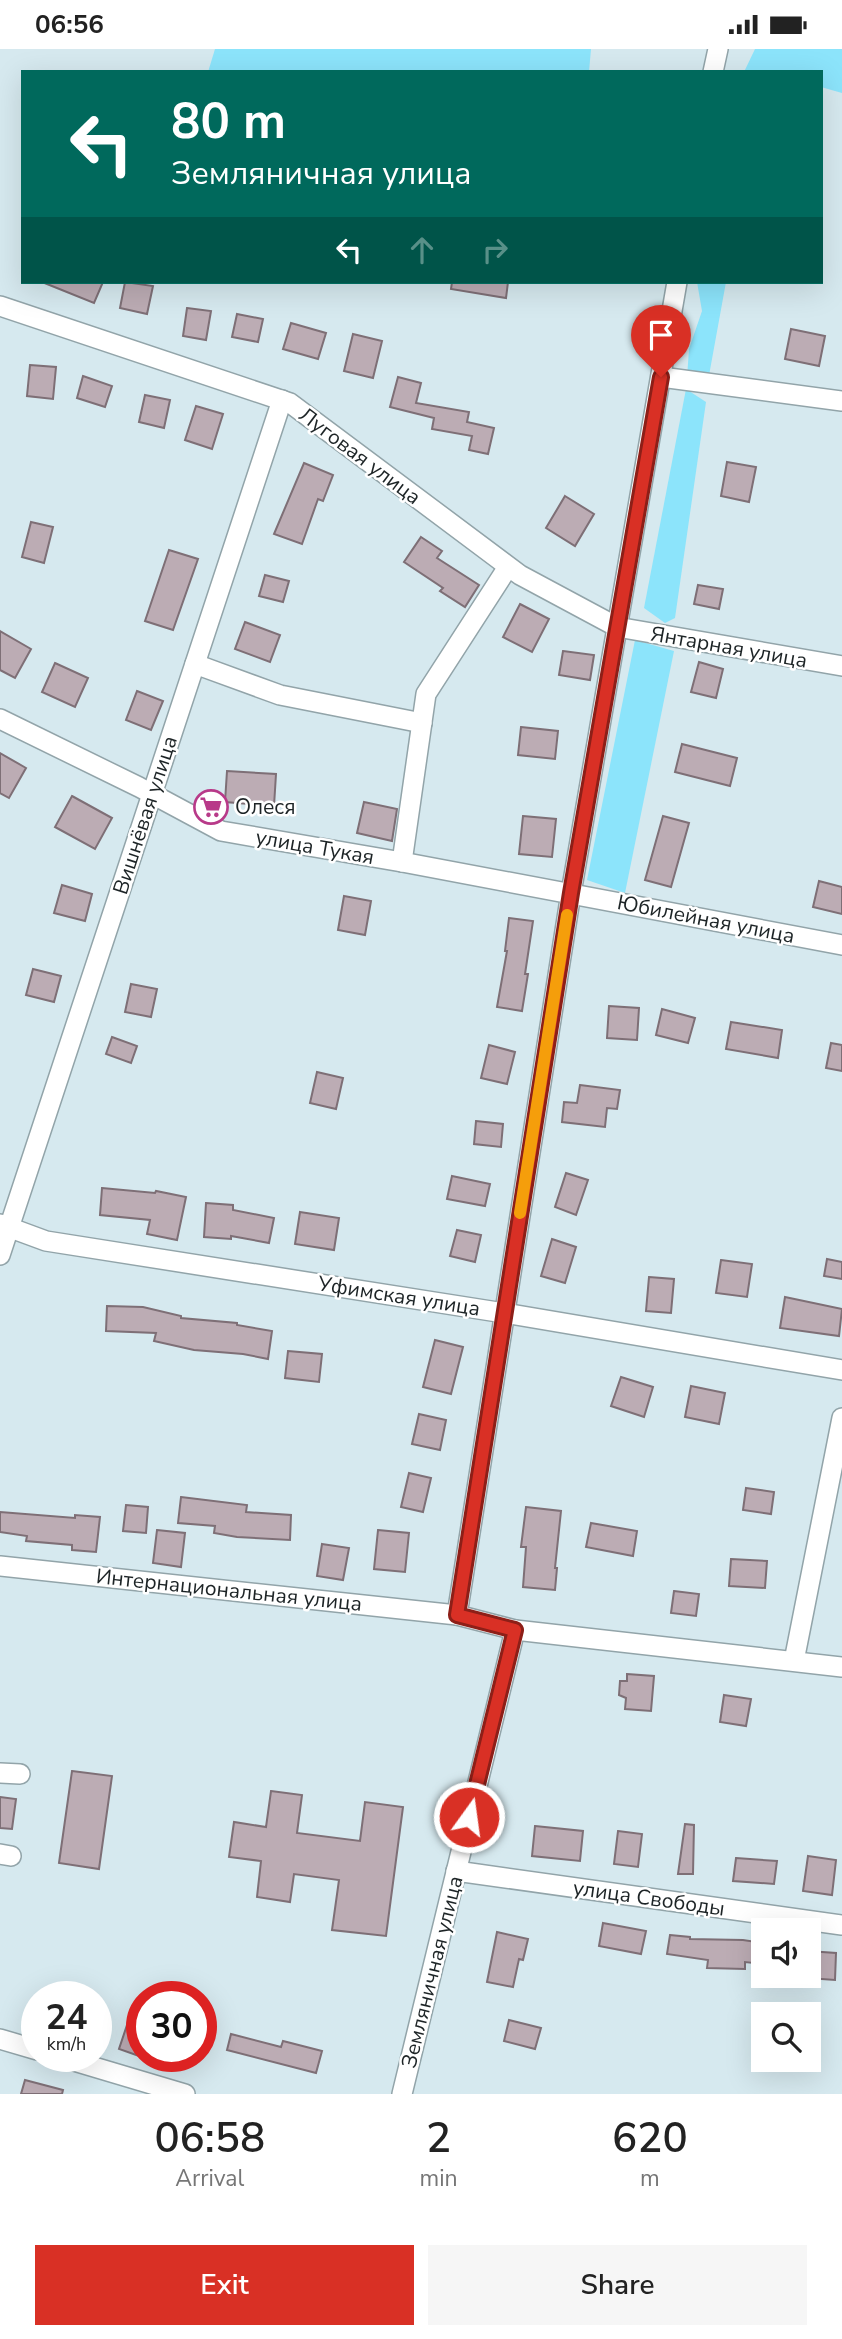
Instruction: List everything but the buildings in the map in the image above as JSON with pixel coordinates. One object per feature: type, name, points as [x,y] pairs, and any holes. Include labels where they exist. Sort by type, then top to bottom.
[{"type":"street","points":[[713,70],[718,49]]},
{"type":"street","points":[[677,284],[571,893],[457,1615],[515,1630],[842,1667]]},
{"type":"street","name":"Луговая улица","points":[[0,306],[290,403],[508,567],[617,627]]},
{"type":"street","points":[[661,377],[842,401]]},
{"type":"street","name":"Вишнёвая улица","points":[[0,1255],[4,1227],[152,794],[282,400]]},
{"type":"street","points":[[402,862],[426,694],[508,567]]},
{"type":"street","name":"Янтарная улица","points":[[617,627],[842,666]]},
{"type":"street","points":[[195,664],[279,695],[422,723]]},
{"type":"street","name":"улица Тукая","points":[[0,719],[221,831],[571,893]]},
{"type":"street","name":"Юбилейная улица","points":[[571,893],[842,945]]},
{"type":"street","name":"Уфимская улица","points":[[4,1227],[46,1241],[504,1313],[842,1370]]},
{"type":"street","points":[[794,1661],[842,1418]]},
{"type":"street","name":"Интернациональная улица","points":[[0,1566],[457,1615]]},
{"type":"street","name":"Земляничная улица","points":[[402,2094],[515,1630]]},
{"type":"street","points":[[0,1773],[20,1775]]},
{"type":"street","name":"улица Свободы","points":[[456,1871],[842,1926]]},
{"type":"street","points":[[0,2039],[21,2045]]},
{"type":"street","points":[[111,2072],[185,2094]]},
{"type":"shaded area","points":[[215,49],[591,49],[589,70],[209,70]]},
{"type":"shaded area","points":[[755,49],[842,49],[842,93],[823,88],[823,70],[745,70]]},
{"type":"shaded area","points":[[697,284],[726,284],[708,381],[687,378],[689,349],[702,311]]},
{"type":"shaded area","points":[[686,389],[706,402],[675,618],[665,623],[644,608]]},
{"type":"shaded area","points":[[635,640],[674,651],[625,893],[587,880]]},
{"type":"slow traffic","points":[[520,1213],[567,915]]},
{"type":"place","name":"Олеся","points":[[211,807]]},
{"type":"route","points":[[469,1817],[515,1630],[457,1615],[571,893],[661,377]]}]
